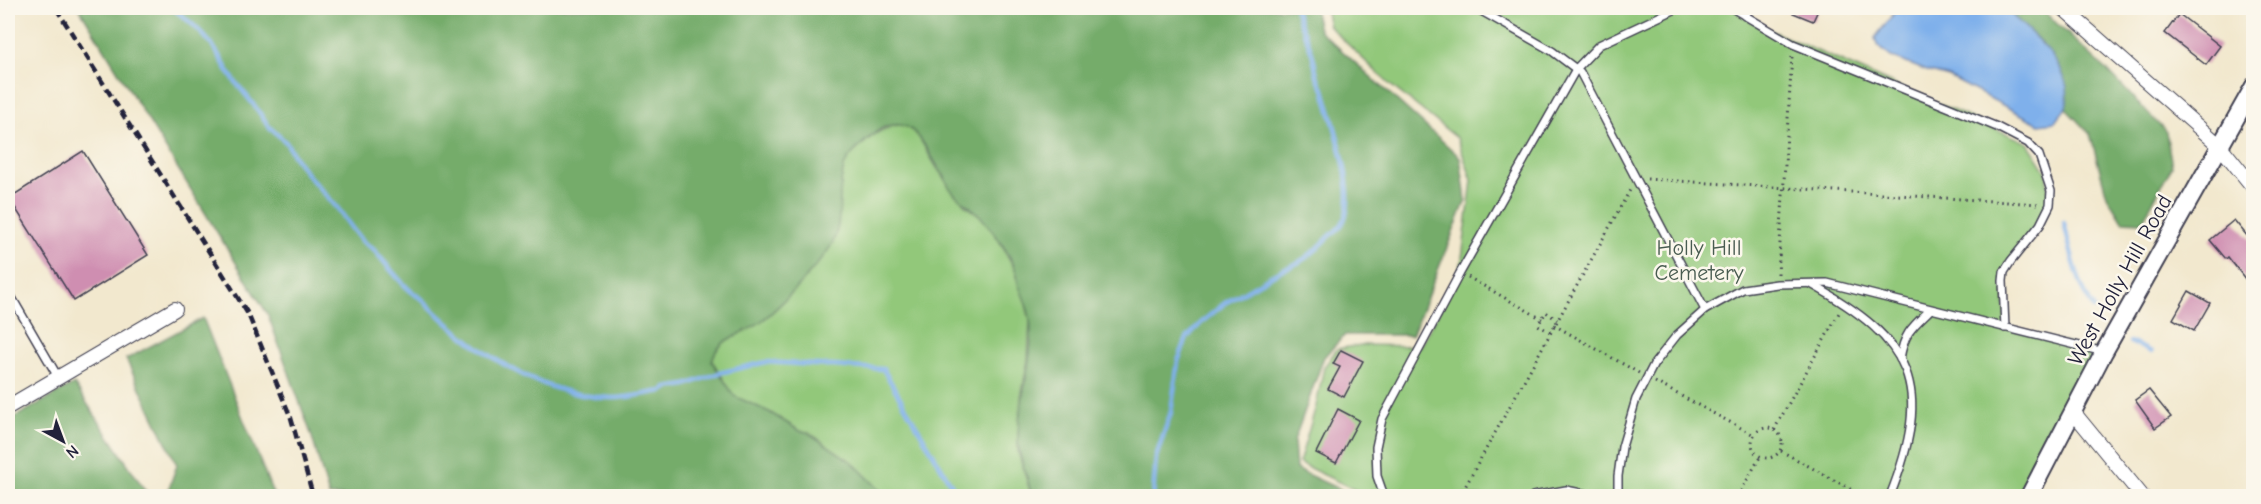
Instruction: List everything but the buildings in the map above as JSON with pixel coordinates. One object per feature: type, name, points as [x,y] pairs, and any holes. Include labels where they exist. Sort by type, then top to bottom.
[{"type":"street","points":[[2063,8],[2220,146],[2253,188]]},
{"type":"street","name":"West Holly Hill Road","points":[[2029,496],[2104,352],[2253,86]]},
{"type":"street","points":[[8,407],[175,309]]},
{"type":"street","points":[[2074,412],[2142,496]]},
{"type":"lane","points":[[1476,8],[1552,51],[1580,72],[1705,310]]},
{"type":"lane","points":[[1384,496],[1377,476],[1376,447],[1382,419],[1460,273],[1576,69],[1599,45],[1678,8]]},
{"type":"lane","points":[[1732,8],[1793,44],[1997,127],[2028,142],[2039,155],[2046,171],[2051,191],[2050,205],[2040,225],[2004,272],[2005,328]]},
{"type":"lane","points":[[1745,16],[1749,8]]},
{"type":"lane","points":[[1618,496],[1618,476],[1623,447],[1636,399],[1654,364],[1677,335],[1705,310],[1743,289],[1777,284],[1827,283],[2104,352]]},
{"type":"lane","points":[[1811,284],[1856,311],[1875,329],[1906,367],[1913,396],[1911,430],[1903,466],[1890,496]]},
{"type":"lane","points":[[8,291],[58,377]]},
{"type":"lane","points":[[1900,359],[1908,330],[1930,310]]},
{"type":"lane","points":[[1533,496],[1566,490],[1596,496]]},
{"type":"path","points":[[1777,284],[1793,44]]},
{"type":"path","points":[[1460,496],[1636,178],[2050,205]]},
{"type":"path","points":[[1460,273],[1542,319]]},
{"type":"path","points":[[1774,430],[1844,303]]},
{"type":"path","points":[[1550,332],[1538,325],[1546,312],[1557,320]]},
{"type":"path","points":[[1554,325],[1754,435]]},
{"type":"path","points":[[1762,429],[1774,430],[1782,439],[1780,450],[1770,458],[1760,457],[1753,450],[1754,435],[1762,429]]},
{"type":"path","points":[[1780,450],[1863,496]]},
{"type":"path","points":[[1737,496],[1760,457]]},
{"type":"green space","points":[[79,8],[1314,8],[1319,30],[1460,157],[1466,200],[1412,335],[1345,335],[1324,357],[1294,441],[1296,469],[1354,496],[1039,496],[1030,491],[1019,452],[1018,438],[1031,334],[1030,319],[1018,284],[1017,273],[991,229],[947,184],[945,177],[921,140],[906,127],[896,125],[879,130],[853,153],[845,164],[837,229],[834,240],[822,258],[795,290],[774,310],[756,325],[724,343],[712,361],[734,396],[769,412],[800,431],[807,432],[852,462],[886,496],[329,496],[311,434],[268,315]]},
{"type":"green space","name":"Holly Hill Cemetery","points":[[1325,8],[1732,8],[1760,26],[2028,143],[2046,171],[2050,205],[2004,272],[2005,328],[2104,352],[2029,496],[1368,496],[1299,463],[1316,406],[1324,367],[1337,349],[1361,345],[1420,346],[1460,273],[1472,180],[1457,138],[1388,83],[1329,26]]},
{"type":"green space","points":[[2004,8],[2040,8],[2105,68],[2166,132],[2172,166],[2142,222],[2122,221],[2107,196],[2090,134],[2066,109],[2067,96],[2041,42]]},
{"type":"green space","points":[[903,124],[914,129],[937,168],[965,205],[982,217],[993,230],[1016,271],[1030,320],[1028,360],[1021,397],[1018,452],[1030,491],[1039,496],[886,496],[852,462],[808,432],[800,431],[769,412],[734,396],[712,361],[724,343],[756,325],[774,310],[804,279],[828,249],[836,229],[842,174],[848,158],[877,133]]},
{"type":"green space","points":[[203,318],[274,496],[166,496],[177,465],[126,359]]},
{"type":"green space","points":[[74,384],[149,496],[8,496],[8,421]]},
{"type":"water","points":[[1898,8],[2004,8],[2038,39],[2058,65],[2068,92],[2065,109],[2055,122],[2039,124],[1949,77],[1891,57],[1877,45],[1875,38]]},
{"type":"waterway","points":[[172,8],[212,45],[234,80],[267,124],[287,144],[304,170],[362,241],[373,249],[409,289],[441,317],[484,352],[508,367],[559,389],[585,396],[613,398],[663,391],[719,373],[766,362],[883,369],[958,496]]},
{"type":"waterway","points":[[1153,496],[1156,457],[1171,412],[1178,361],[1187,338],[1225,303],[1311,254],[1342,224],[1347,211],[1348,195],[1343,158],[1324,89],[1319,81],[1312,53],[1295,8]]},
{"type":"waterway","points":[[2064,223],[2079,278],[2094,309]]},
{"type":"waterway","points":[[2130,342],[2152,352]]},
{"type":"railway","points":[[56,8],[248,314],[291,418],[313,496]]}]
